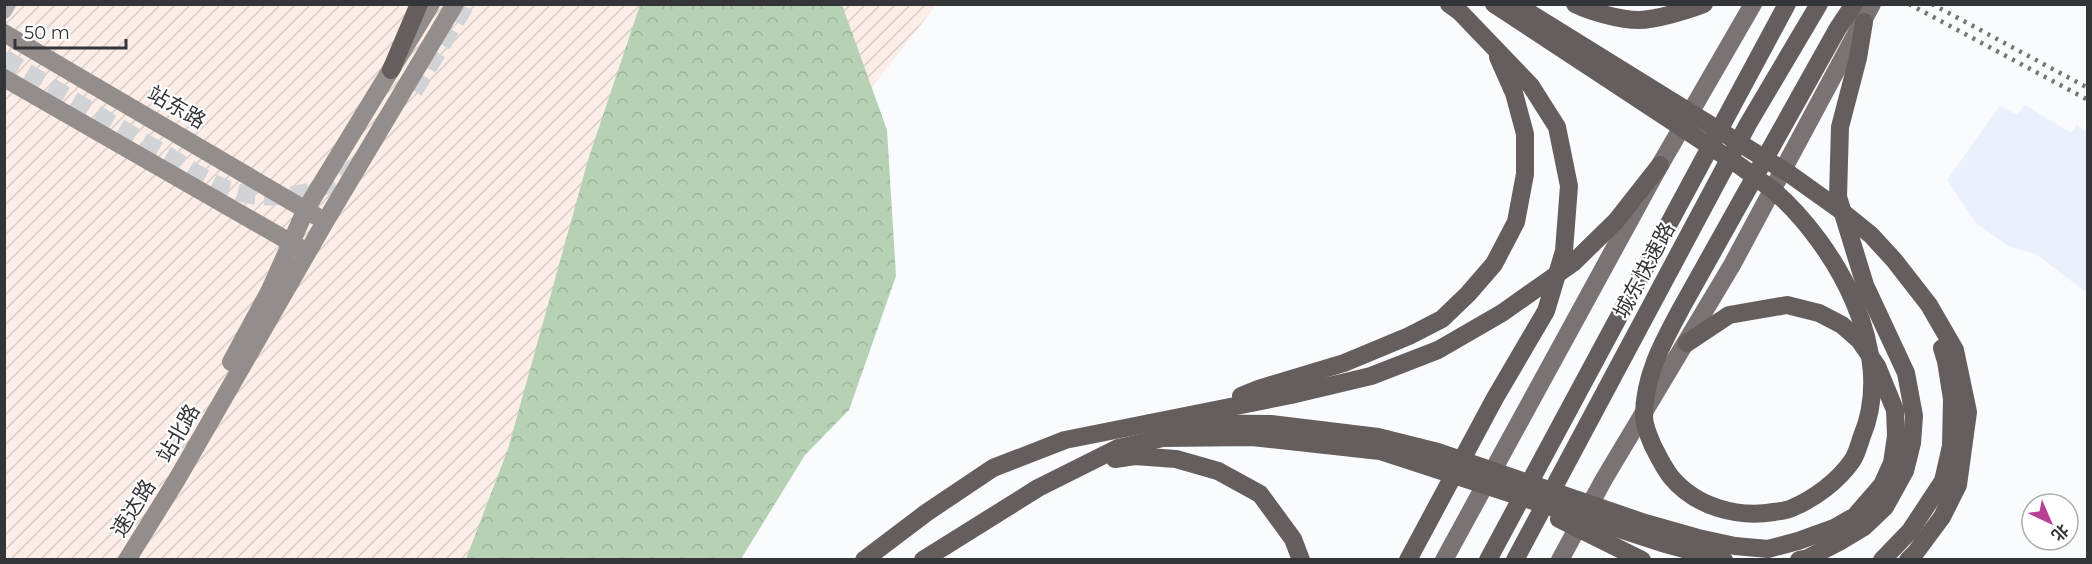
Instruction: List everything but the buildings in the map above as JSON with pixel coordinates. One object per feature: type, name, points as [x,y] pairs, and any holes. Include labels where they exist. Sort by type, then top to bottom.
[{"type":"highway","points":[[391,70],[419,4]]},
{"type":"highway","points":[[1494,4],[1740,166],[1748,172],[1756,178],[1764,184],[1773,190],[1807,226],[1849,288],[1869,345],[1873,391],[1867,424],[1852,461],[1826,488],[1790,509],[1753,515],[1719,510],[1692,495],[1671,478],[1659,458],[1644,417],[1648,384],[1659,349],[1746,192],[1752,182],[1758,172],[1827,49],[1838,28],[1854,4]]},
{"type":"highway","points":[[1516,4],[1791,175],[1840,210],[1870,235],[1894,260],[1929,305],[1955,350],[1968,412],[1958,484],[1942,517],[1908,560]]},
{"type":"highway","points":[[1575,4],[1589,11],[1640,20],[1692,9],[1704,4]]},
{"type":"highway","name":"城东快速路","points":[[1488,560],[1787,4]]},
{"type":"highway","name":"城东快速路","points":[[1515,560],[1748,124],[1819,4]]},
{"type":"highway","points":[[1408,560],[1495,398],[1546,311],[1564,251],[1569,186],[1557,127],[1532,86],[1454,8]]},
{"type":"highway","points":[[1799,560],[1808,558],[1864,527],[1885,507],[1905,471],[1912,443],[1914,416],[1906,373],[1865,285],[1838,197],[1840,127],[1858,58],[1864,22]]},
{"type":"highway","points":[[1207,412],[1258,389],[1344,363],[1409,336],[1442,319],[1494,264],[1516,222],[1525,174],[1525,134],[1514,93],[1492,45]]},
{"type":"highway","points":[[864,560],[926,513],[993,468],[1065,440],[1371,376],[1438,350],[1502,313],[1573,263],[1616,221],[1660,165]]},
{"type":"highway","points":[[1150,423],[1271,424],[1379,444],[1438,452],[1634,519],[1698,538],[1735,546],[1768,549],[1834,528],[1855,516],[1882,485],[1892,464],[1896,436],[1895,411],[1877,366],[1859,340],[1842,325],[1819,313],[1787,304],[1729,315],[1687,343]]},
{"type":"highway","points":[[1882,560],[1910,531],[1943,481],[1951,446],[1952,399],[1946,361],[1929,305]]},
{"type":"highway","points":[[923,560],[1038,488],[1118,448],[1163,438],[1252,437],[1379,444],[1488,485],[1662,543],[1724,560]]},
{"type":"highway","points":[[1038,488],[1102,460],[1135,456],[1176,459],[1218,471],[1260,494],[1293,539],[1301,560]]},
{"type":"highway","points":[[1488,485],[1642,560]]},
{"type":"main road","points":[[1444,560],[1660,165],[1753,4]]},
{"type":"main road","points":[[1560,560],[1604,480],[1732,265],[1872,4]]},
{"type":"street","points":[[4,11],[8,4]]},
{"type":"street","name":"站北路","points":[[176,481],[207,406],[270,290],[306,209],[431,4]]},
{"type":"street","name":"站北路","points":[[176,481],[325,222],[455,4]]},
{"type":"street","name":"站东路","points":[[4,33],[325,222]]},
{"type":"street","points":[[4,78],[308,253]]},
{"type":"street","name":"速达路","points":[[127,560],[176,481]]},
{"type":"shaded area","points":[[4,5],[936,5],[504,560],[5,559]]},
{"type":"shaded area","points":[[2025,105],[2071,133],[2077,125],[2087,133],[2087,293],[2036,254],[2008,246],[1976,223],[1947,180],[2000,106],[2017,115]]},
{"type":"green space","points":[[640,5],[842,5],[887,130],[896,276],[849,410],[805,455],[741,559],[466,559],[508,449],[588,160]]},
{"type":"tunnel","points":[[414,91],[466,4]]},
{"type":"tunnel","points":[[4,58],[215,184],[230,190],[264,196],[300,194],[334,182],[360,160]]},
{"type":"railway","points":[[1909,4],[2088,100]]},
{"type":"railway","points":[[1932,4],[2088,88]]}]
